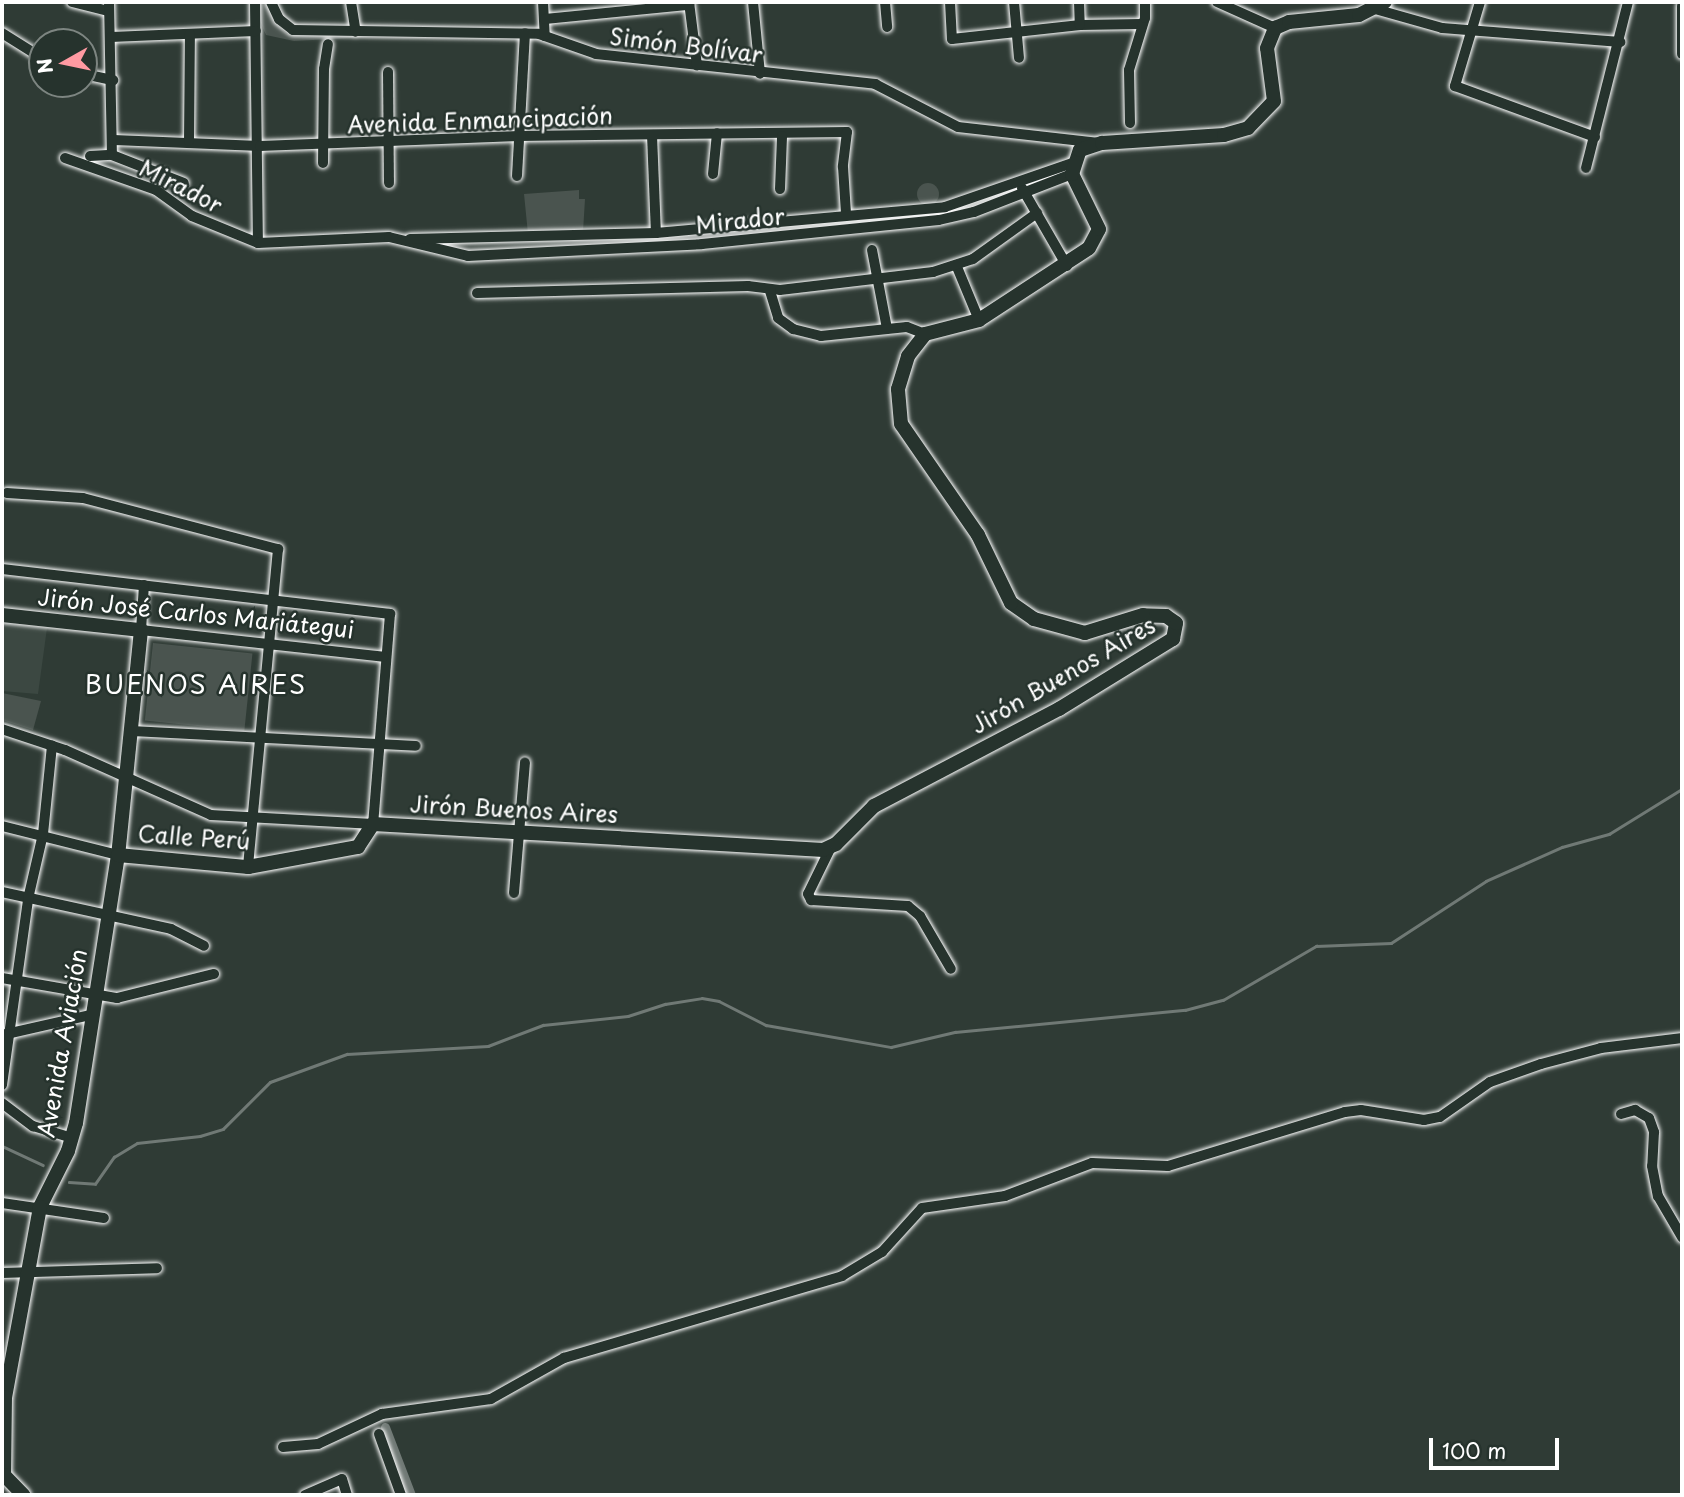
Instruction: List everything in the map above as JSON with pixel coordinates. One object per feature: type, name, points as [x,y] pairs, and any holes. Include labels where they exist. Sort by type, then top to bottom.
[{"type":"street","points":[[72,2],[109,6],[113,80],[112,155]]},
{"type":"street","points":[[255,2],[260,146],[258,243]]},
{"type":"street","name":"Simón Bolívar","points":[[271,2],[279,19],[293,30],[356,33],[525,33],[545,36],[596,54],[760,74],[875,84],[958,127],[1102,143]]},
{"type":"street","points":[[351,2],[356,33]]},
{"type":"street","points":[[544,2],[545,36]]},
{"type":"street","points":[[753,2],[760,74]]},
{"type":"street","points":[[885,2],[887,27]]},
{"type":"street","points":[[950,2],[952,39],[1080,25],[1141,24]]},
{"type":"street","points":[[1014,2],[1019,58]]},
{"type":"street","points":[[1079,2],[1080,25]]},
{"type":"street","points":[[1130,123],[1129,70],[1144,2]]},
{"type":"street","points":[[1217,2],[1275,28]]},
{"type":"street","points":[[1480,2],[1455,86],[1595,137]]},
{"type":"street","points":[[1586,168],[1629,2]]},
{"type":"street","points":[[1675,2],[1682,6],[1682,54]]},
{"type":"street","points":[[545,19],[689,4],[697,65]]},
{"type":"street","points":[[770,291],[778,318],[793,329],[821,336],[907,327],[925,334],[979,320],[1067,266],[1089,248],[1099,229],[1072,168],[1084,148],[1102,143],[1224,135],[1252,125],[1269,111],[1275,97],[1267,48],[1275,28],[1284,22],[1352,16],[1380,5],[1442,28],[1620,42]]},
{"type":"street","points":[[111,37],[256,31]]},
{"type":"street","points":[[2,33],[28,49]]},
{"type":"street","points":[[517,176],[525,33]]},
{"type":"street","points":[[189,141],[190,34]]},
{"type":"street","points":[[323,163],[324,69],[328,44]]},
{"type":"street","points":[[388,72],[389,183]]},
{"type":"street","points":[[98,77],[113,80]]},
{"type":"street","name":"Avenida Enmancipación","points":[[114,141],[189,141],[260,146],[519,136],[782,136],[847,132],[843,167],[846,214]]},
{"type":"street","points":[[713,174],[717,134]]},
{"type":"street","points":[[652,135],[656,233]]},
{"type":"street","points":[[780,189],[782,136]]},
{"type":"street","points":[[90,156],[112,155],[184,184]]},
{"type":"street","name":"Mirador","points":[[65,158],[156,190],[192,216],[258,243],[656,233],[954,206],[1021,188]]},
{"type":"street","name":"Mirador","points":[[406,240],[468,256],[702,244],[939,220],[1072,168]]},
{"type":"street","points":[[1021,188],[1067,266]]},
{"type":"street","points":[[477,293],[748,286],[770,291],[877,280],[957,267],[1000,242],[1037,213]]},
{"type":"street","points":[[872,250],[887,329]]},
{"type":"street","points":[[957,267],[979,320]]},
{"type":"street","name":"Jirón Buenos Aires","points":[[2,729],[52,745],[211,815],[815,850],[831,847],[874,806],[1071,702],[1178,632],[1172,618],[1152,614],[1085,633],[1034,619],[1011,604],[978,535],[901,424],[898,389],[908,356],[925,334]]},
{"type":"street","points":[[7,493],[83,498],[278,550],[266,643],[248,867]]},
{"type":"street","points":[[2,569],[390,614],[384,657],[382,744],[373,824]]},
{"type":"street","name":"Avenida Aviación","points":[[23,1495],[3,1475],[3,1399],[7,1351],[40,1207],[72,1138],[118,855],[144,585]]},
{"type":"street","name":"Jirón José Carlos Mariátegui","points":[[2,615],[384,657]]},
{"type":"street","points":[[132,731],[416,746]]},
{"type":"street","points":[[2,1085],[5,1034],[28,899],[43,834],[52,745]]},
{"type":"street","points":[[514,893],[516,832],[525,762]]},
{"type":"street","name":"Calle Perú","points":[[2,825],[118,855],[248,867],[358,847],[373,824]]},
{"type":"street","points":[[831,847],[808,894],[811,900],[908,906],[920,916],[951,969]]},
{"type":"street","points":[[2,892],[106,917],[171,929],[204,946]]},
{"type":"street","points":[[2,978],[94,995],[125,997],[214,974]]},
{"type":"street","points":[[5,1034],[91,1015]]},
{"type":"street","points":[[283,1447],[318,1444],[382,1415],[491,1399],[564,1359],[842,1276],[882,1252],[922,1208],[1005,1196],[1092,1163],[1168,1166],[1345,1112],[1361,1110],[1424,1120],[1440,1117],[1490,1082],[1541,1065],[1601,1048],[1682,1038]]},
{"type":"street","points":[[2,1103],[33,1126],[72,1138]]},
{"type":"street","points":[[1621,1114],[1635,1110],[1649,1118],[1654,1132],[1653,1166],[1658,1196],[1682,1237]]},
{"type":"street","points":[[2,1203],[104,1218]]},
{"type":"street","points":[[2,1273],[157,1268]]},
{"type":"street","points":[[379,1434],[401,1495]]},
{"type":"street","points":[[305,1495],[342,1479],[347,1495]]},
{"type":"shaded area","points":[[261,2],[266,2],[276,24],[287,34],[370,37],[294,41],[266,35],[260,21]]},
{"type":"shaded area","points":[[928,183],[936,186],[939,194],[936,202],[928,205],[920,202],[917,194],[920,186]]},
{"type":"shaded area","points":[[579,190],[579,199],[585,199],[583,232],[528,234],[524,194]]},
{"type":"shaded area","points":[[2,623],[47,628],[38,694],[2,691]]},
{"type":"shaded area","points":[[153,643],[252,653],[244,731],[145,721]]},
{"type":"shaded area","points":[[2,693],[41,701],[33,730],[2,720]]},
{"type":"waterway","points":[[69,1182],[95,1184],[114,1157],[137,1143],[200,1136],[223,1129],[270,1082],[347,1054],[488,1046],[543,1025],[628,1016],[665,1004],[702,998],[719,1001],[766,1025],[891,1047],[955,1032],[1185,1010],[1223,1000],[1316,946],[1391,943],[1486,881],[1562,847],[1609,834],[1682,789]]},
{"type":"waterway","points":[[2,1146],[43,1165]]},
{"type":"waterway","points":[[385,1427],[411,1495]]},
{"type":"district","name":"BUENOS AIRES","points":[[196,684]]}]
